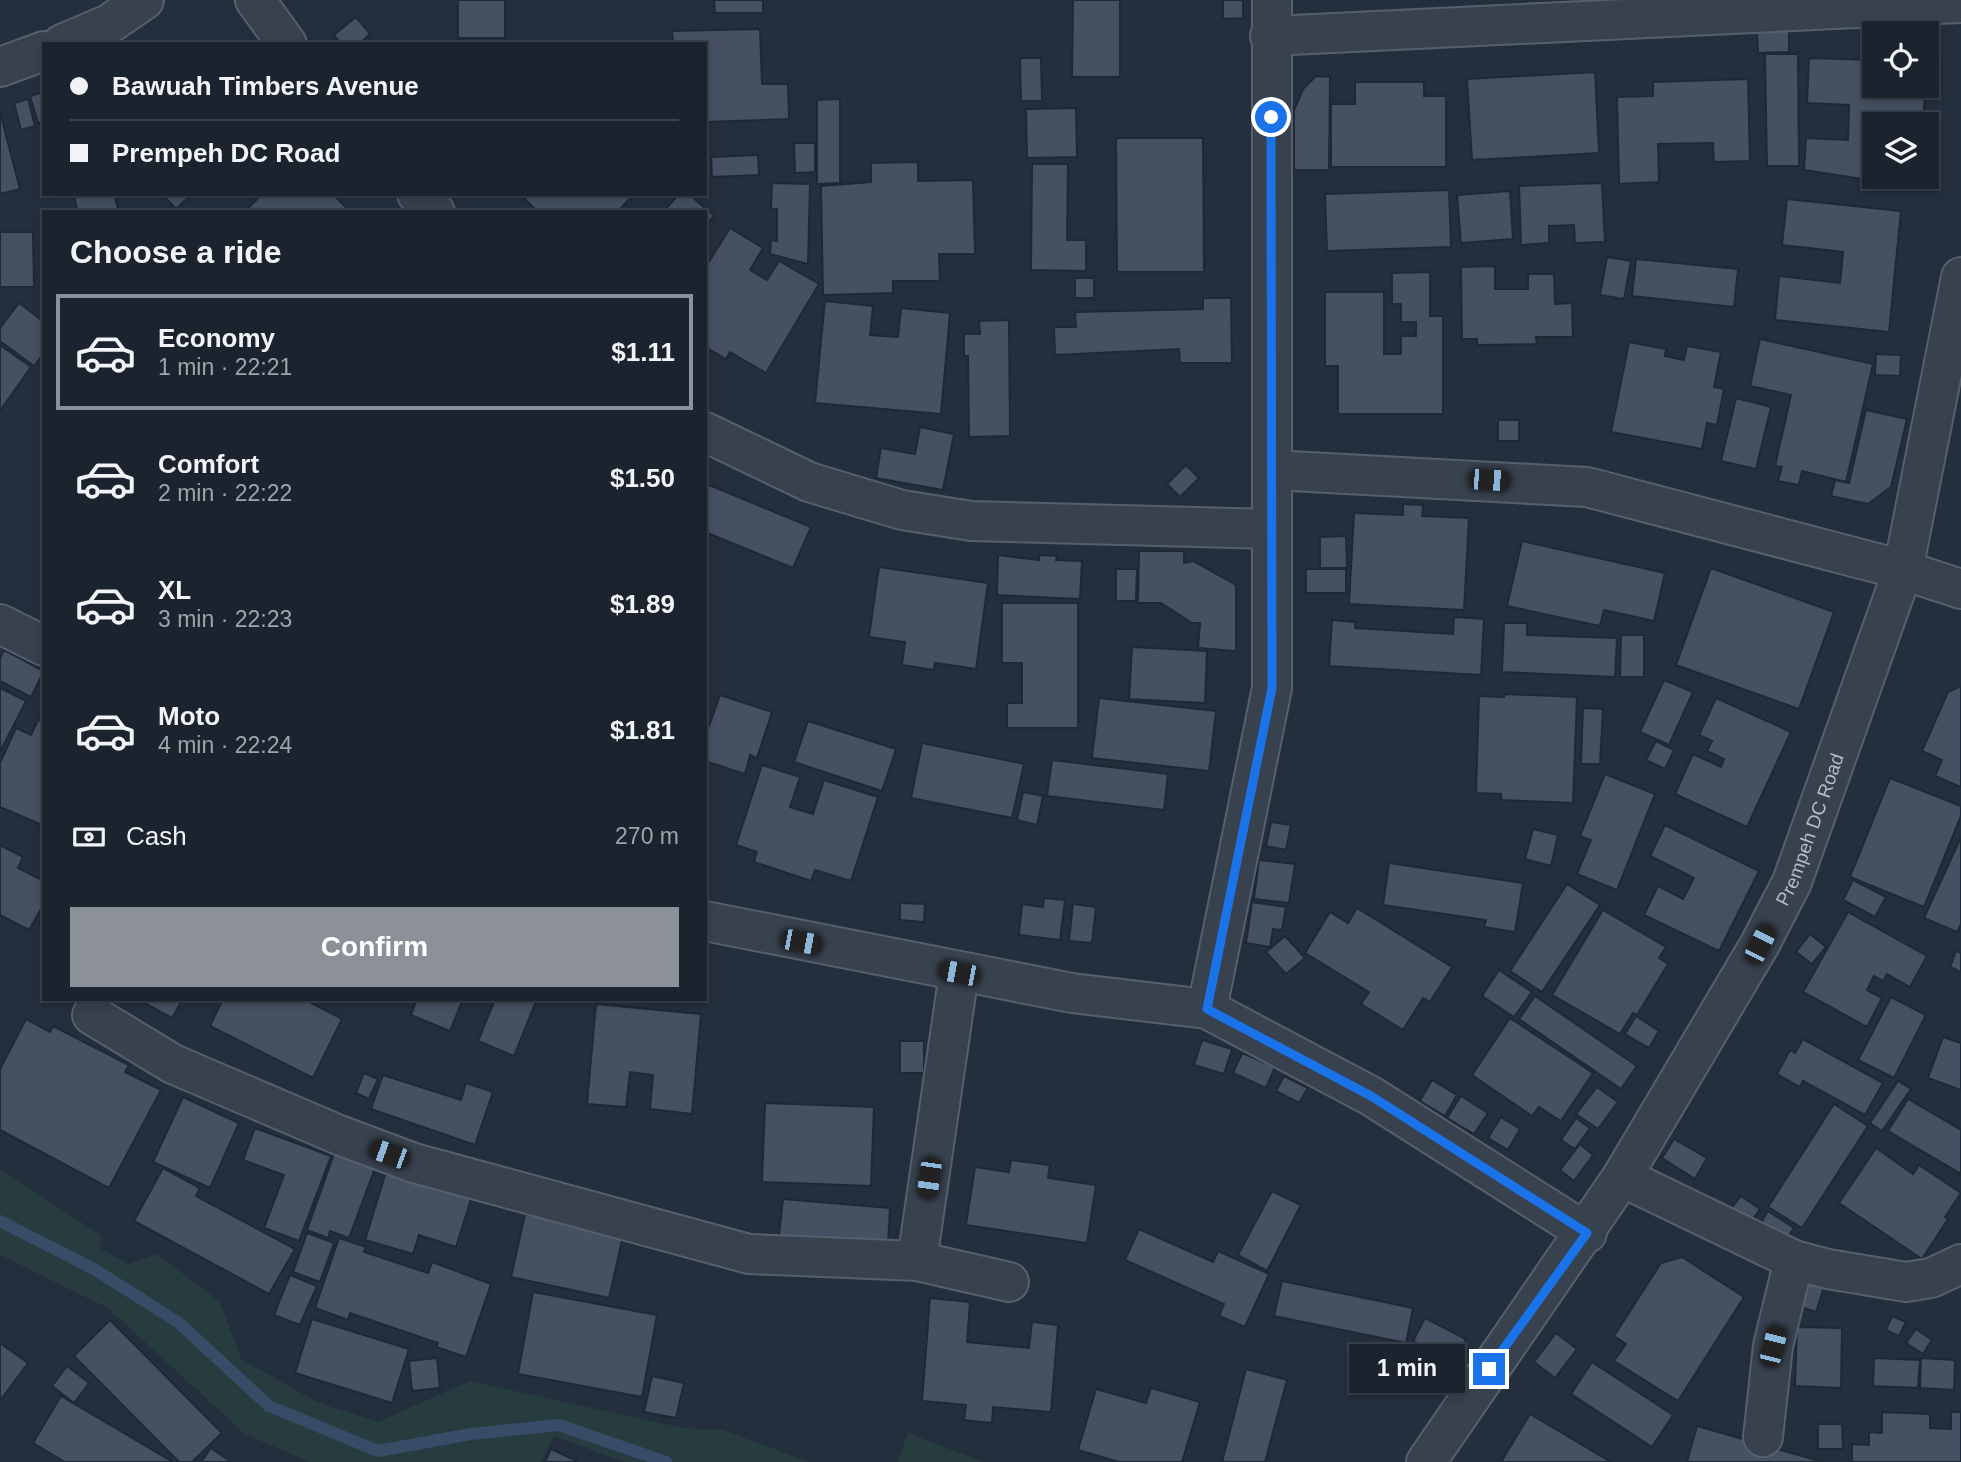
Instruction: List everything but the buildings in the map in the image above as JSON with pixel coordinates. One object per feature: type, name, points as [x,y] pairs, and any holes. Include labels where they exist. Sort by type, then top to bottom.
[{"type":"street","points":[[67,42],[109,24],[144,0]]},
{"type":"street","points":[[255,0],[286,42]]},
{"type":"street","points":[[1207,1009],[1272,688],[1271,18],[1961,2]]},
{"type":"street","points":[[0,66],[42,52]]},
{"type":"street","points":[[419,196],[433,210]]},
{"type":"street","name":"Prempeh DC Road","points":[[1426,1462],[1472,1391],[1587,1233],[1760,944],[1792,882],[1903,570],[1961,276]]},
{"type":"street","points":[[707,433],[809,482],[902,510],[971,521],[1272,529]]},
{"type":"street","points":[[1272,470],[1587,486],[1903,570],[1961,589]]},
{"type":"street","points":[[0,624],[42,645]]},
{"type":"street","points":[[707,921],[959,973],[1072,993],[1207,1009],[1371,1096],[1587,1233]]},
{"type":"street","points":[[917,1261],[959,973]]},
{"type":"street","points":[[92,1016],[173,1064],[339,1135],[414,1163],[748,1254],[917,1261],[1009,1282]]},
{"type":"street","points":[[1622,1177],[1794,1260],[1828,1269],[1906,1282],[1931,1278],[1961,1264]]},
{"type":"street","points":[[1763,1437],[1773,1346],[1794,1260]]},
{"type":"green space","points":[[0,1170],[101,1235],[99,1248],[129,1264],[157,1254],[220,1302],[241,1359],[319,1403],[378,1422],[470,1381],[683,1428],[723,1430],[809,1462],[624,1462],[554,1436],[541,1462],[310,1462],[245,1434],[108,1308],[0,1255]]},
{"type":"green space","points":[[908,1433],[981,1461],[982,1462],[897,1462]]},
{"type":"waterway","points":[[0,1221],[94,1269],[179,1323],[269,1406],[378,1451],[471,1434],[559,1425],[666,1462]]},
{"type":"route","points":[[1271,117],[1272,688],[1207,1009],[1371,1096],[1587,1233],[1489,1369]]}]
